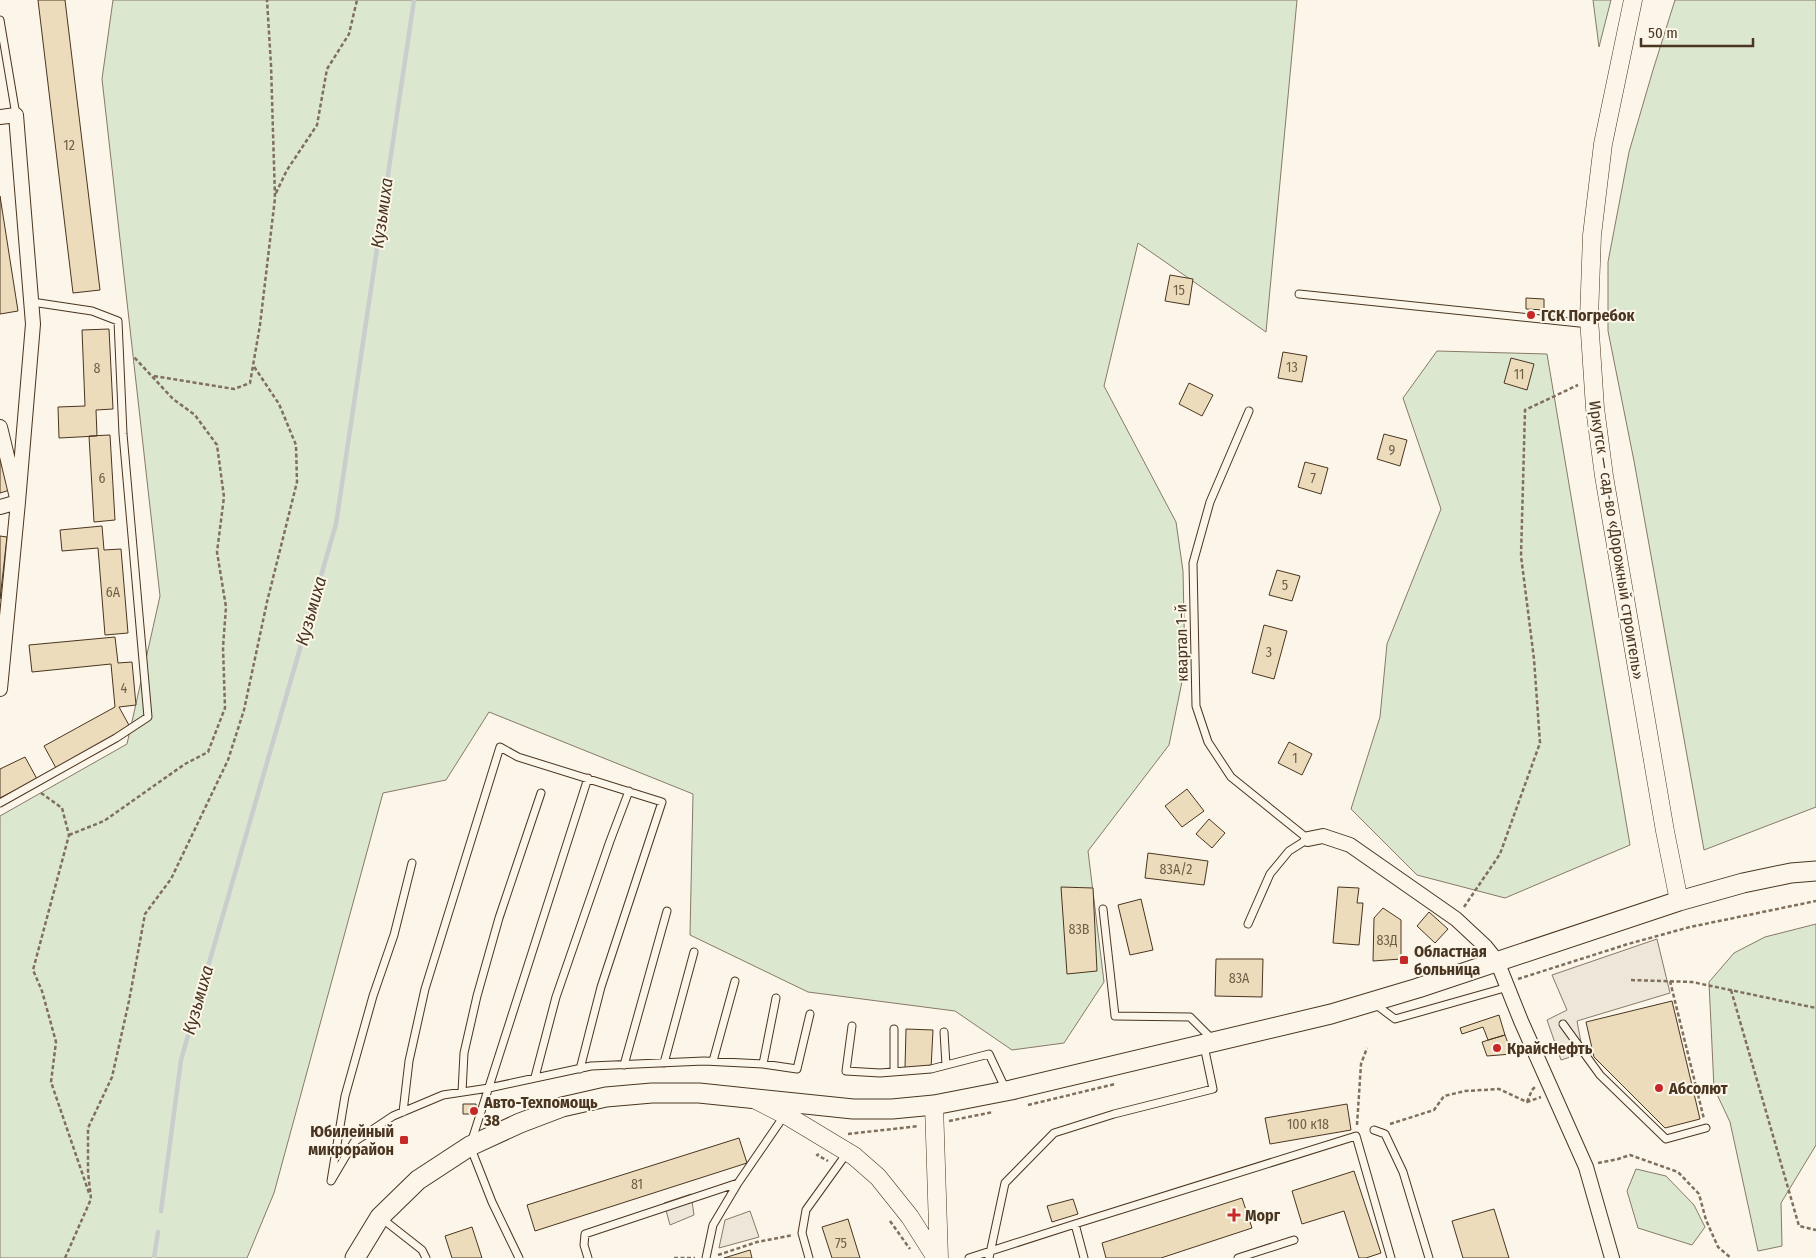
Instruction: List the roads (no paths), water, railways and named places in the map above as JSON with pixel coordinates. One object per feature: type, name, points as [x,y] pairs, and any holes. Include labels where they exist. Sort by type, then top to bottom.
[{"type":"main road","points":[[355,1258],[380,1217],[418,1180],[470,1146],[520,1123],[562,1107],[606,1097],[652,1093],[699,1093],[853,1109],[892,1110],[934,1105],[1006,1091],[1331,1014],[1418,988],[1679,901],[1743,883],[1816,871]]},
{"type":"street","name":"Иркутск — сад-во «Дорожный строитель»","points":[[1633,0],[1603,144],[1592,235],[1589,324],[1604,476],[1665,831],[1679,901]]},
{"type":"street","points":[[0,117],[16,115],[33,324],[0,689]]},
{"type":"street","points":[[0,427],[18,502]]},
{"type":"street","points":[[0,506],[18,502]]},
{"type":"street","points":[[1308,839],[1323,836],[1350,845],[1456,919],[1498,960],[1511,984],[1521,1021],[1586,1167],[1612,1258]]},
{"type":"street","points":[[755,1099],[854,1156],[878,1177],[910,1216],[938,1258]]},
{"type":"street","points":[[934,1105],[938,1258]]},
{"type":"lane","points":[[0,20],[16,115]]},
{"type":"lane","points":[[1299,294],[1589,324]]},
{"type":"lane","points":[[0,803],[116,738],[148,717],[123,434],[118,321],[92,311],[32,302]]},
{"type":"lane","name":"квартал 1-й","points":[[1248,411],[1210,502],[1193,563],[1196,706],[1208,742],[1231,777],[1308,839]]},
{"type":"lane","points":[[403,1112],[409,1061],[425,989],[500,748],[518,756],[662,802],[601,987],[580,1068]]},
{"type":"lane","points":[[519,1258],[492,1202],[470,1146],[588,778]]},
{"type":"lane","points":[[535,1077],[556,997],[600,868],[629,791]]},
{"type":"lane","points":[[462,1092],[464,1053],[476,996],[499,918],[540,793]]},
{"type":"lane","points":[[1248,924],[1270,874],[1288,851],[1308,839]]},
{"type":"lane","points":[[412,863],[394,935],[345,1096],[331,1182],[354,1142],[393,1116],[443,1095],[489,1088],[591,1066],[713,1061],[763,1064],[797,1069],[810,1014]]},
{"type":"lane","points":[[989,1255],[1006,1182],[1054,1133],[1114,1114],[1213,1088],[1210,1044],[1190,1017],[1115,1016],[1103,909]]},
{"type":"lane","points":[[624,1065],[667,911]]},
{"type":"lane","points":[[664,1063],[694,952]]},
{"type":"lane","points":[[713,1061],[734,981]]},
{"type":"lane","points":[[1372,1002],[1396,1020],[1511,984]]},
{"type":"lane","points":[[763,1064],[776,998]]},
{"type":"lane","points":[[1563,1024],[1600,1075],[1666,1139],[1706,1128]]},
{"type":"lane","points":[[852,1026],[846,1071],[880,1073],[931,1069],[989,1054],[1006,1091]]},
{"type":"lane","points":[[894,1029],[894,1072]]},
{"type":"lane","points":[[944,1032],[946,1065]]},
{"type":"lane","points":[[706,1258],[712,1225],[738,1183],[785,1115]]},
{"type":"lane","points":[[1374,1130],[1385,1134],[1403,1172],[1429,1258]]},
{"type":"lane","points":[[969,1258],[989,1255],[1075,1224],[1356,1136],[1391,1258]]},
{"type":"lane","points":[[810,1258],[802,1233],[806,1210],[848,1152]]},
{"type":"lane","points":[[588,1258],[584,1244],[585,1234],[738,1183]]},
{"type":"lane","points":[[380,1217],[422,1250],[426,1258]]},
{"type":"lane","points":[[1075,1224],[1084,1258]]},
{"type":"lane","points":[[1238,1258],[1294,1240]]},
{"type":"waterway","name":"Кузьмиха","points":[[161,1211],[181,1060],[336,524],[414,0]]},
{"type":"waterway","name":"Кузьмиха","points":[[154,1258],[158,1232]]},
{"type":"place","name":"ГСК Погребок","points":[[1531,315]]},
{"type":"place","name":"Областная больница","points":[[1404,960]]},
{"type":"place","name":"КрайсНефть","points":[[1497,1048]]},
{"type":"place","name":"Абсолют","points":[[1659,1088]]},
{"type":"place","name":"Авто-Техпомощь 38","points":[[474,1111]]},
{"type":"place","name":"Юбилейный микрорайон","points":[[404,1140]]},
{"type":"place","name":"Морг","points":[[1234,1215]]}]
